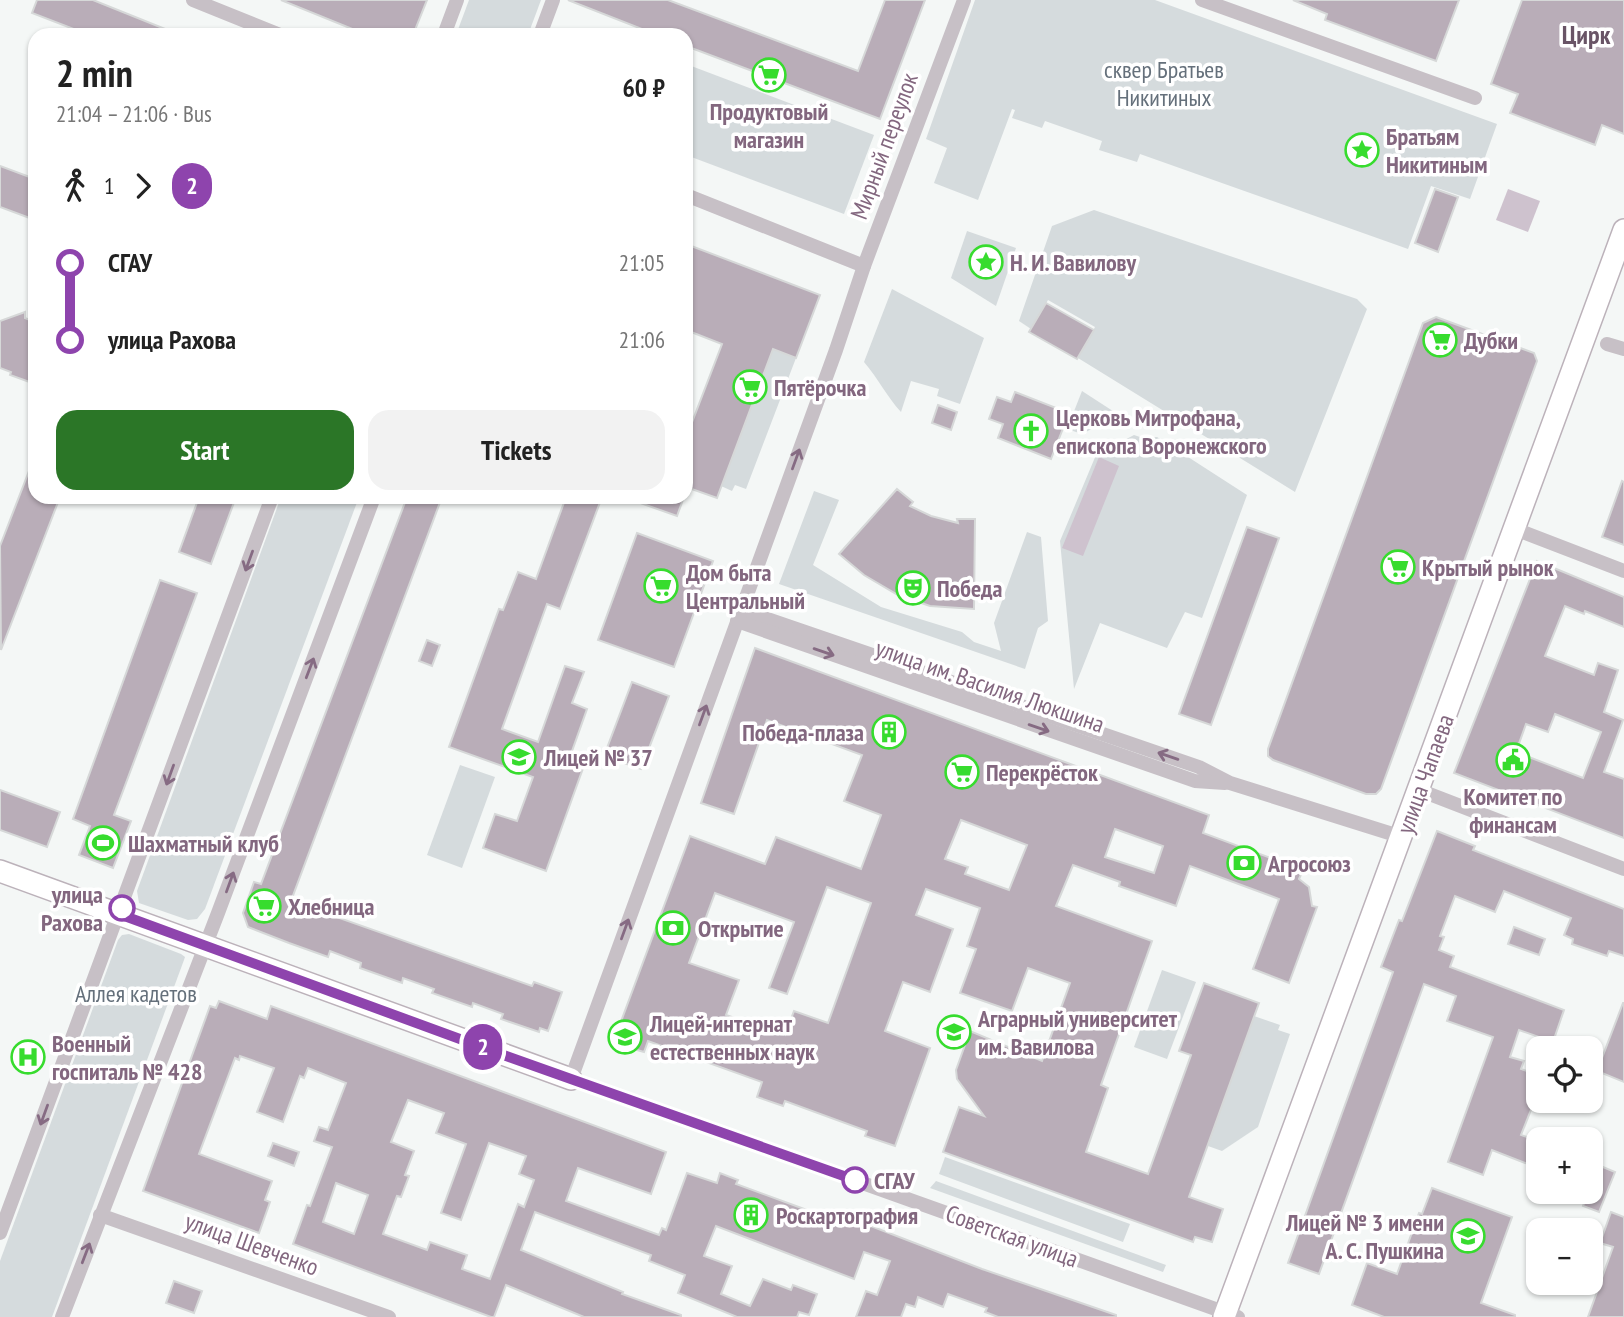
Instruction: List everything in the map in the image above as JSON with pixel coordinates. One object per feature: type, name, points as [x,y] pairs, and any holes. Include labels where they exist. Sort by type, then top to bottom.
[{"type":"street","points":[[192,0],[262,28]]},
{"type":"street","points":[[447,28],[457,0]]},
{"type":"street","points":[[542,28],[552,0]]},
{"type":"street","name":"Мирный переулок","points":[[571,1079],[864,266],[964,0]]},
{"type":"street","points":[[1202,0],[1475,98]]},
{"type":"street","points":[[693,198],[864,266]]},
{"type":"street","name":"улица Чапаева","points":[[1229,1316],[1624,230]]},
{"type":"street","points":[[1607,344],[1624,349]]},
{"type":"street","points":[[0,1233],[269,504]]},
{"type":"street","points":[[62,1317],[371,504]]},
{"type":"street","points":[[1515,529],[1624,570]]},
{"type":"street","name":"улица им. Василия Люкшина","points":[[739,616],[1195,781],[1230,783],[1402,837]]},
{"type":"street","points":[[1419,790],[1624,869]]},
{"type":"street","name":"Советская улица","points":[[0,871],[1229,1316]]},
{"type":"street","name":"улица Шевченко","points":[[100,1215],[389,1317]]},
{"type":"green space","points":[[469,0],[541,0],[531,28],[459,28]]},
{"type":"green space","name":"сквер Братьев Никитиных","points":[[975,0],[1155,0],[1497,124],[1470,199],[1431,186],[1408,249],[1140,154],[1137,162],[1099,150],[1102,141],[1045,121],[1042,128],[1012,118],[1015,110],[1012,109],[978,200],[934,183],[947,148],[926,139]]},
{"type":"green space","points":[[693,67],[874,135],[844,214],[693,158]]},
{"type":"green space","points":[[1094,210],[1357,299],[1367,309],[1295,492],[1078,358],[1095,327],[1048,300],[1031,329],[1019,321],[1052,226]]},
{"type":"green space","points":[[967,231],[1016,248],[996,306],[951,278]]},
{"type":"green space","points":[[892,289],[984,338],[960,404],[937,396],[939,389],[911,381],[901,412],[864,362]]},
{"type":"green space","points":[[773,349],[796,358],[746,489],[735,485],[732,491],[721,486]]},
{"type":"green space","points":[[1082,391],[1119,415],[1082,434],[1067,429]]},
{"type":"green space","points":[[1134,435],[1143,438],[1157,437],[1247,495],[1202,618],[1185,612],[1167,648],[1100,623],[1074,689],[1060,541],[1096,455]]},
{"type":"green space","points":[[814,491],[839,500],[813,565],[881,607],[962,632],[974,642],[1001,651],[994,623],[1027,532],[1041,537],[1048,621],[1038,628],[1025,669],[779,584]]},
{"type":"green space","points":[[278,504],[356,504],[205,909],[197,919],[188,920],[139,903],[137,891]]},
{"type":"green space","points":[[460,765],[495,777],[462,868],[427,855]]},
{"type":"green space","name":"Аллея кадетов","points":[[129,934],[181,954],[185,957],[184,960],[52,1317],[0,1317],[0,1261],[118,940],[122,935]]},
{"type":"green space","points":[[1162,970],[1196,982],[1167,1059],[1134,1047]]},
{"type":"green space","points":[[1254,1016],[1280,1025],[1278,1030],[1290,1034],[1258,1127],[1222,1151],[1208,1146]]},
{"type":"green space","points":[[945,1157],[1130,1224],[1123,1242],[939,1174]]},
{"type":"green space","points":[[936,1181],[1166,1265],[1163,1272],[930,1188]]},
{"type":"shaded area","points":[[1508,189],[1540,201],[1528,232],[1496,220]]},
{"type":"shaded area","points":[[1099,457],[1119,466],[1083,556],[1062,548]]},
{"type":"building","points":[[37,0],[93,0],[163,28],[71,28],[32,13]]},
{"type":"building","points":[[281,0],[427,0],[416,28],[350,28]]},
{"type":"building","points":[[568,0],[668,0],[858,71],[885,0],[925,0],[880,119],[693,49],[693,28],[639,28]]},
{"type":"building","points":[[1293,0],[1459,0],[1436,61],[1325,20],[1327,14]]},
{"type":"building","points":[[1522,0],[1624,0],[1624,134],[1602,125],[1595,145],[1510,113],[1518,94],[1491,84]]},
{"type":"building","points":[[0,166],[28,176],[28,217],[0,207]]},
{"type":"building","points":[[1435,189],[1458,197],[1438,252],[1415,243]]},
{"type":"building","points":[[693,247],[820,295],[796,358],[773,349],[717,498],[693,489],[693,420],[722,344],[693,333]]},
{"type":"building","points":[[1046,303],[1094,330],[1077,359],[1029,332]]},
{"type":"building","points":[[25,312],[25,318],[28,319],[28,381],[0,368],[0,321]]},
{"type":"building","name":"Крытый рынок","points":[[1436,317],[1534,353],[1537,361],[1381,789],[1376,794],[1366,794],[1273,760],[1268,756],[1268,749],[1423,323]]},
{"type":"building","name":"Церковь Митрофана, епископа Воронежского","points":[[1015,392],[1069,413],[1051,459],[998,438],[1003,424],[989,419],[997,397],[1011,402]]},
{"type":"building","points":[[938,405],[957,412],[951,430],[932,423]]},
{"type":"building","points":[[28,474],[28,504],[57,504],[1,650],[0,546]]},
{"type":"building","points":[[1622,481],[1624,482],[1624,545],[1602,537]]},
{"type":"building","name":"Победа","points":[[897,489],[913,502],[910,506],[931,516],[958,523],[957,519],[975,519],[974,609],[930,606],[898,595],[864,575],[839,554]]},
{"type":"building","points":[[196,504],[233,504],[211,564],[179,552]]},
{"type":"building","points":[[404,504],[439,504],[291,901],[532,986],[534,982],[562,992],[548,1031],[540,1028],[539,1032],[501,1019],[503,1014],[432,993],[434,989],[403,978],[402,983],[360,968],[361,963],[330,951],[328,957],[248,927],[243,913],[254,882],[261,884]]},
{"type":"building","points":[[563,504],[599,504],[560,609],[547,604],[502,729],[538,742],[565,666],[584,672],[572,703],[587,709],[571,754],[586,760],[546,871],[483,848],[495,814],[517,821],[533,777],[449,747],[499,609],[503,610],[518,572],[536,579]]},
{"type":"building","points":[[643,504],[681,504],[677,516]]},
{"type":"building","points":[[1247,527],[1279,538],[1211,725],[1179,714]]},
{"type":"building","name":"Дом быта Центральный","points":[[637,533],[713,561],[674,667],[598,640]]},
{"type":"building","points":[[1537,561],[1624,597],[1624,627],[1565,606],[1545,656],[1594,675],[1598,663],[1618,670],[1604,712],[1623,720],[1604,772],[1624,779],[1624,838],[1454,773]],"holes":[[[1555,714],[1601,732],[1583,778],[1516,752],[1526,724],[1548,732]]]},
{"type":"building","points":[[160,580],[197,593],[114,815],[131,821],[113,868],[79,855],[90,826],[73,819]]},
{"type":"building","points":[[427,640],[440,645],[432,666],[419,661]]},
{"type":"building","points":[[755,648],[1209,815],[1203,833],[1303,870],[1299,879],[1309,887],[1312,906],[1317,907],[1289,983],[1253,969],[1279,899],[1190,866],[1176,906],[1119,886],[1120,882],[1073,865],[1056,906],[1152,941],[1101,1085],[1108,1088],[1086,1152],[1148,1174],[1191,1055],[1179,1051],[1204,983],[1259,1003],[1189,1197],[1223,1209],[1212,1242],[1195,1237],[1193,1242],[943,1152],[959,1107],[984,1116],[957,1079],[956,1070],[970,1031],[1042,1061],[1070,983],[1028,968],[1012,1011],[960,993],[976,949],[967,946],[980,908],[926,889],[916,915],[953,929],[930,992],[903,982],[885,1031],[930,1048],[895,1146],[865,1136],[867,1131],[785,1101],[783,1106],[757,1097],[762,1082],[648,1041],[644,1052],[613,1043],[690,836],[765,864],[776,837],[861,869],[881,815],[844,801],[862,755],[767,720],[734,814],[701,803]],"holes":[[[961,820],[1027,845],[1009,890],[965,874],[968,867],[945,859]],[[1115,829],[1163,846],[1154,873],[1105,857]],[[827,887],[871,903],[828,1023],[794,1011],[785,1035],[726,1015],[739,980],[689,963],[715,893],[794,922],[769,988],[787,994]]]},
{"type":"building","points":[[632,682],[669,696],[641,769],[604,756]]},
{"type":"building","points":[[0,790],[60,812],[47,847],[0,830]]},
{"type":"building","points":[[1437,831],[1475,846],[1473,850],[1624,909],[1624,956],[1609,951],[1607,956],[1572,944],[1573,939],[1564,935],[1571,918],[1504,891],[1495,912],[1455,896],[1440,936],[1444,937],[1439,950],[1454,956],[1450,967],[1564,1010],[1555,1036],[1536,1036],[1519,1030],[1510,1057],[1524,1061],[1521,1069],[1526,1071],[1526,1113],[1530,1113],[1521,1135],[1526,1137],[1526,1163],[1492,1150],[1483,1175],[1448,1162],[1493,1037],[1447,1021],[1456,996],[1424,984],[1319,1274],[1288,1263],[1393,972],[1381,967],[1399,920],[1402,921]]},
{"type":"building","points":[[1514,927],[1545,939],[1539,955],[1508,944]]},
{"type":"building","points":[[219,1001],[267,1019],[271,1006],[666,1152],[651,1194],[578,1168],[566,1201],[659,1235],[662,1228],[666,1230],[687,1173],[717,1183],[720,1173],[738,1180],[736,1184],[815,1213],[814,1217],[841,1227],[845,1216],[1116,1317],[998,1317],[985,1312],[987,1308],[948,1294],[943,1307],[918,1297],[915,1307],[906,1304],[901,1317],[856,1317],[866,1291],[877,1295],[890,1261],[864,1252],[854,1279],[716,1226],[704,1256],[732,1266],[721,1294],[750,1306],[763,1279],[791,1290],[793,1285],[817,1294],[809,1315],[799,1312],[797,1317],[737,1317],[678,1293],[685,1275],[649,1261],[651,1255],[535,1212],[521,1250],[681,1317],[584,1317],[506,1285],[494,1317],[491,1317],[293,1244],[332,1147],[314,1141],[319,1127],[328,1130],[346,1083],[308,1068],[304,1078],[300,1076],[283,1122],[257,1112],[274,1068],[240,1056],[239,1060],[235,1058],[199,1154],[272,1181],[265,1200],[270,1202],[259,1233],[143,1191],[210,1006],[216,1008]],"holes":[[[408,1100],[444,1113],[436,1133],[466,1144],[441,1213],[461,1220],[489,1143],[526,1156],[519,1174],[534,1180],[524,1207],[518,1204],[490,1279],[462,1269],[467,1255],[430,1242],[427,1250],[383,1234],[397,1196],[401,1197],[409,1176],[405,1175],[414,1151],[391,1142]],[[336,1183],[368,1195],[354,1234],[323,1222]]]},
{"type":"building","points":[[1624,1003],[1624,1082],[1603,1073],[1603,1055]]},
{"type":"building","points":[[273,1143],[299,1152],[294,1166],[268,1156]]},
{"type":"building","points":[[1603,1167],[1615,1172],[1603,1202]]},
{"type":"building","points":[[1432,1188],[1512,1217],[1481,1303],[1515,1317],[1384,1317],[1352,1305],[1367,1263],[1397,1274],[1419,1213],[1422,1214]]},
{"type":"building","points":[[1584,1204],[1602,1204],[1599,1212],[1583,1206]]},
{"type":"building","points":[[1611,1212],[1624,1217],[1624,1317],[1588,1317],[1596,1295],[1603,1295],[1603,1275],[1613,1247],[1603,1244],[1603,1235]]},
{"type":"building","points":[[174,1281],[202,1291],[194,1313],[166,1303]]},
{"type":"bus line","name":"2","points":[[122,908],[119,914],[855,1180]]},
{"type":"place","name":"Продуктовый магазин","points":[[769,75]]},
{"type":"place","name":"Братьям Никитиным","points":[[1362,150]]},
{"type":"place","name":"Н. И. Вавилову","points":[[986,262]]},
{"type":"place","name":"Дубки","points":[[1440,340]]},
{"type":"place","name":"Пятёрочка","points":[[750,387]]},
{"type":"place","name":"Церковь Митрофана, епископа Воронежского","points":[[1031,431]]},
{"type":"place","name":"Крытый рынок","points":[[1398,567]]},
{"type":"place","name":"Дом быта Центральный","points":[[661,586]]},
{"type":"place","name":"Победа","points":[[913,588]]},
{"type":"place","name":"Победа-плаза","points":[[889,732]]},
{"type":"place","name":"Лицей № 37","points":[[519,757]]},
{"type":"place","name":"Комитет по финансам","points":[[1513,760]]},
{"type":"place","name":"Перекрёсток","points":[[962,772]]},
{"type":"place","name":"Шахматный клуб","points":[[103,843]]},
{"type":"place","name":"Агросоюз","points":[[1244,863]]},
{"type":"place","name":"Хлебница","points":[[264,906]]},
{"type":"place","name":"улица Рахова","points":[[122,908]]},
{"type":"place","name":"Открытие","points":[[673,928]]},
{"type":"place","name":"Аграрный университет им. Вавилова","points":[[954,1032]]},
{"type":"place","name":"Лицей-интернат естественных наук","points":[[625,1037]]},
{"type":"place","name":"Военный госпиталь № 428","points":[[28,1057]]},
{"type":"place","name":"СГАУ","points":[[855,1180]]},
{"type":"place","name":"Роскартография","points":[[751,1215]]},
{"type":"place","name":"Лицей № 3 имени А. С. Пушкина","points":[[1468,1236]]},
{"type":"district","name":"Цирк","points":[[1586,34]]}]
